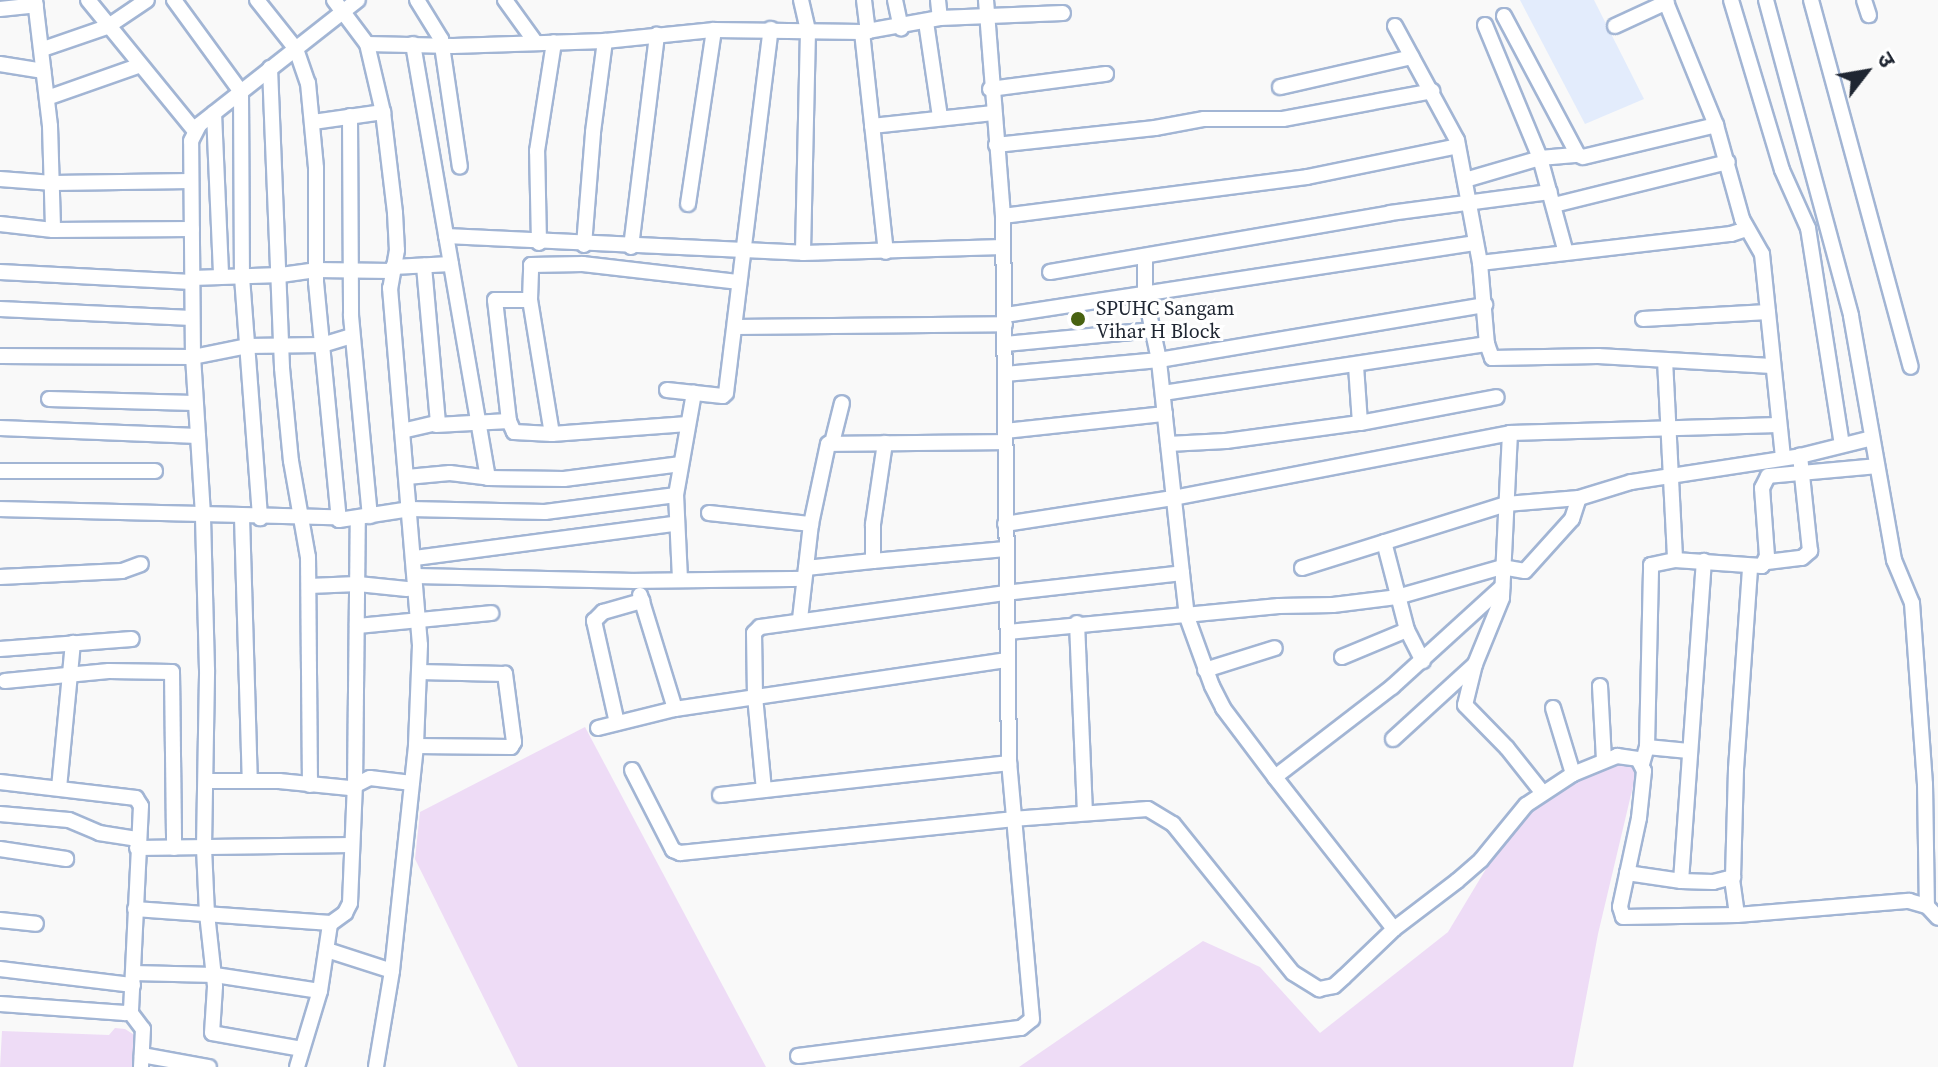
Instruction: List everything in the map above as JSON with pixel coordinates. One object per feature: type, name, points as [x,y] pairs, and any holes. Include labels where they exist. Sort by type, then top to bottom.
[{"type":"street","points":[[88,0],[138,66],[194,130],[191,181],[192,318],[194,403],[203,515],[208,781],[204,847],[207,914],[215,975],[212,1033],[302,1049]]},
{"type":"street","points":[[43,49],[107,27],[147,0]]},
{"type":"street","points":[[174,0],[241,92],[242,277],[260,518]]},
{"type":"street","points":[[257,0],[296,49],[305,69],[313,122],[316,270],[337,517]]},
{"type":"street","points":[[194,130],[296,49],[338,5],[358,0]]},
{"type":"street","points":[[417,0],[437,29],[443,46],[460,167]]},
{"type":"street","points":[[505,0],[536,43]]},
{"type":"street","points":[[801,0],[808,31],[803,253]]},
{"type":"street","points":[[864,0],[872,126],[886,252]]},
{"type":"street","points":[[895,0],[901,28]]},
{"type":"street","points":[[938,0],[933,20],[940,117]]},
{"type":"street","points":[[798,1056],[1021,1028],[1030,1024],[1032,1006],[1009,763],[1003,216],[990,89],[986,0]]},
{"type":"street","points":[[1731,0],[1782,170],[1808,228],[1842,444]]},
{"type":"street","points":[[1766,0],[1851,316],[1894,560],[1910,592],[1925,784],[1927,906]]},
{"type":"street","points":[[1811,0],[1911,367]]},
{"type":"street","points":[[1864,0],[1869,15]]},
{"type":"street","points":[[1615,26],[1666,1],[1716,125],[1746,229],[1762,254],[1783,457]]},
{"type":"street","points":[[0,9],[35,2],[47,98],[53,230]]},
{"type":"street","points":[[338,5],[367,44],[383,112],[395,213],[397,250],[392,269],[418,617],[416,746],[392,971],[376,1067]]},
{"type":"street","points":[[367,44],[443,46],[605,41],[714,30],[865,32],[933,20],[1063,13]]},
{"type":"street","points":[[1504,16],[1578,155]]},
{"type":"street","points":[[1485,25],[1540,158],[1566,253]]},
{"type":"street","points":[[1395,26],[1455,132],[1480,263],[1489,355],[1495,360],[1598,356],[1772,366]]},
{"type":"street","points":[[667,390],[726,393],[771,29]]},
{"type":"street","points":[[688,204],[714,30]]},
{"type":"street","points":[[631,247],[657,35]]},
{"type":"street","points":[[584,245],[593,132],[605,41]]},
{"type":"street","points":[[539,243],[537,151],[554,42]]},
{"type":"street","points":[[413,44],[488,478]]},
{"type":"street","points":[[1280,87],[1412,57]]},
{"type":"street","points":[[0,64],[43,71]]},
{"type":"street","points":[[47,98],[138,66]]},
{"type":"street","points":[[270,68],[282,344],[291,461],[307,539],[310,785]]},
{"type":"street","points":[[990,89],[1106,74]]},
{"type":"street","points":[[996,145],[1155,128],[1204,119],[1283,119],[1432,91]]},
{"type":"street","points":[[313,122],[383,112]]},
{"type":"street","points":[[214,113],[221,276]]},
{"type":"street","points":[[872,126],[993,113]]},
{"type":"street","points":[[297,1067],[320,991],[331,923],[349,906],[355,786],[358,584],[364,517],[352,336],[353,167],[350,116]]},
{"type":"street","points":[[1465,180],[1540,158],[1583,157],[1716,125]]},
{"type":"street","points":[[1003,216],[1307,177],[1458,146]]},
{"type":"street","points":[[1050,272],[1469,202],[1552,198],[1728,162]]},
{"type":"street","points":[[0,179],[53,183],[191,181]]},
{"type":"street","points":[[0,224],[53,230],[192,229]]},
{"type":"street","points":[[1480,263],[1731,234],[1746,229]]},
{"type":"street","points":[[446,236],[539,243],[803,253],[1003,247]]},
{"type":"street","points":[[735,327],[1005,319],[1476,243]]},
{"type":"street","points":[[1145,257],[1145,294],[1159,360],[1187,617],[1205,670],[1223,708],[1394,929]]},
{"type":"street","points":[[0,272],[192,280],[451,264]]},
{"type":"street","points":[[552,434],[530,300],[531,265],[659,271],[739,282]]},
{"type":"street","points":[[424,266],[436,425]]},
{"type":"street","points":[[530,300],[495,300],[509,421],[516,434],[688,424]]},
{"type":"street","points":[[1005,374],[1159,360],[1485,305]]},
{"type":"street","points":[[0,309],[192,318]]},
{"type":"street","points":[[1643,319],[1768,312]]},
{"type":"street","points":[[1005,344],[1153,330]]},
{"type":"street","points":[[0,356],[193,357],[247,346],[322,345],[352,336]]},
{"type":"street","points":[[1163,393],[1487,344]]},
{"type":"street","points":[[1665,360],[1675,560]]},
{"type":"street","points":[[1356,366],[1360,423]]},
{"type":"street","points":[[680,579],[676,495],[694,393]]},
{"type":"street","points":[[1168,444],[1226,441],[1360,423],[1497,397]]},
{"type":"street","points":[[49,399],[194,403]]},
{"type":"street","points":[[832,443],[842,403]]},
{"type":"street","points":[[800,619],[811,524],[825,448],[832,443],[1005,437],[1165,414]]},
{"type":"street","points":[[402,431],[436,425],[509,421]]},
{"type":"street","points":[[1005,524],[1173,498],[1510,433],[1778,425]]},
{"type":"street","points":[[0,428],[198,436]]},
{"type":"street","points":[[1510,433],[1499,608],[1475,664],[1465,707],[1507,748],[1542,792]]},
{"type":"street","points":[[1302,568],[1506,504],[1579,498],[1631,482],[1763,459],[1800,456],[1872,438]]},
{"type":"street","points":[[873,561],[873,524],[885,443]]},
{"type":"street","points":[[1800,456],[1799,473],[1810,551],[1802,558],[1767,562],[1750,568],[1675,560],[1656,562],[1650,567],[1647,747],[1642,764],[1644,777],[1639,818],[1620,907],[1623,917],[1737,915],[1909,901],[1927,906],[1938,918]]},
{"type":"street","points":[[1763,459],[1767,562]]},
{"type":"street","points":[[407,477],[450,473],[488,478],[564,479],[681,464]]},
{"type":"street","points":[[1764,480],[1774,474],[1877,466]]},
{"type":"street","points":[[0,471],[155,471]]},
{"type":"street","points":[[0,509],[260,518],[337,517],[343,521],[410,509],[545,512],[676,495]]},
{"type":"street","points":[[1008,632],[1077,623],[1187,617],[1397,597],[1502,567],[1520,572],[1530,567],[1572,519],[1579,498]]},
{"type":"street","points":[[709,513],[811,524]]},
{"type":"street","points":[[242,517],[250,781]]},
{"type":"street","points":[[415,558],[675,524]]},
{"type":"street","points":[[1384,542],[1407,630],[1423,661]]},
{"type":"street","points":[[416,576],[635,581],[680,579],[805,573],[873,561],[1005,549]]},
{"type":"street","points":[[1681,881],[1704,561]]},
{"type":"street","points":[[0,577],[122,571],[141,564]]},
{"type":"street","points":[[1737,915],[1732,879],[1736,769],[1750,568]]},
{"type":"street","points":[[764,790],[755,696],[755,631],[800,619],[1182,573]]},
{"type":"street","points":[[635,581],[675,709]]},
{"type":"street","points":[[309,586],[358,584],[407,589]]},
{"type":"street","points":[[1275,777],[1423,661],[1502,587]]},
{"type":"street","points":[[617,723],[594,621],[603,612],[642,601]]},
{"type":"street","points":[[357,626],[418,617],[491,613]]},
{"type":"street","points":[[1077,623],[1085,812]]},
{"type":"street","points":[[1342,657],[1407,630]]},
{"type":"street","points":[[0,649],[132,639]]},
{"type":"street","points":[[59,788],[73,675],[73,643]]},
{"type":"street","points":[[1205,670],[1275,648]]},
{"type":"street","points":[[598,728],[675,709],[1007,660]]},
{"type":"street","points":[[1393,739],[1475,664]]},
{"type":"street","points":[[5,681],[133,670],[172,673],[174,848]]},
{"type":"street","points":[[416,746],[511,747],[514,742],[505,674],[419,672]]},
{"type":"street","points":[[1600,686],[1604,759]]},
{"type":"street","points":[[1553,708],[1573,774]]},
{"type":"street","points":[[1647,747],[1689,751]]},
{"type":"street","points":[[632,770],[673,850],[680,853],[1085,812],[1138,808],[1160,813],[1173,824],[1293,973],[1310,986],[1326,989],[1334,986],[1394,929],[1481,860],[1517,812],[1542,792],[1604,759],[1631,757],[1642,764]]},
{"type":"street","points":[[720,795],[1009,763]]},
{"type":"street","points":[[208,781],[355,786],[370,778],[412,783]]},
{"type":"street","points":[[0,782],[136,798],[141,806],[130,1012],[143,1029],[141,1061],[209,1067]]},
{"type":"street","points":[[0,814],[69,820],[137,844],[174,848],[352,845]]},
{"type":"street","points":[[0,849],[66,859]]},
{"type":"street","points":[[1627,873],[1681,881],[1732,879]]},
{"type":"street","points":[[135,909],[331,923]]},
{"type":"street","points":[[0,920],[36,924]]},
{"type":"street","points":[[327,950],[392,971]]},
{"type":"street","points":[[0,969],[133,979],[215,975],[320,991]]},
{"type":"street","points":[[0,1004],[130,1012]]},
{"type":"shaded area","points":[[1520,0],[1594,0],[1644,99],[1585,124]]},
{"type":"shaded area","points":[[585,727],[766,1067],[518,1067],[415,859],[420,812]]},
{"type":"shaded area","points":[[1639,761],[1598,934],[1573,1067],[1019,1067],[1203,941],[1260,967],[1320,1033],[1448,932],[1522,809],[1608,762]]},
{"type":"shaded area","points":[[115,1028],[125,1029],[136,1036],[134,1067],[0,1067],[2,1031],[109,1035]]},
{"type":"place","name":"SPUHC Sangam Vihar H Block","points":[[1078,319]]}]
